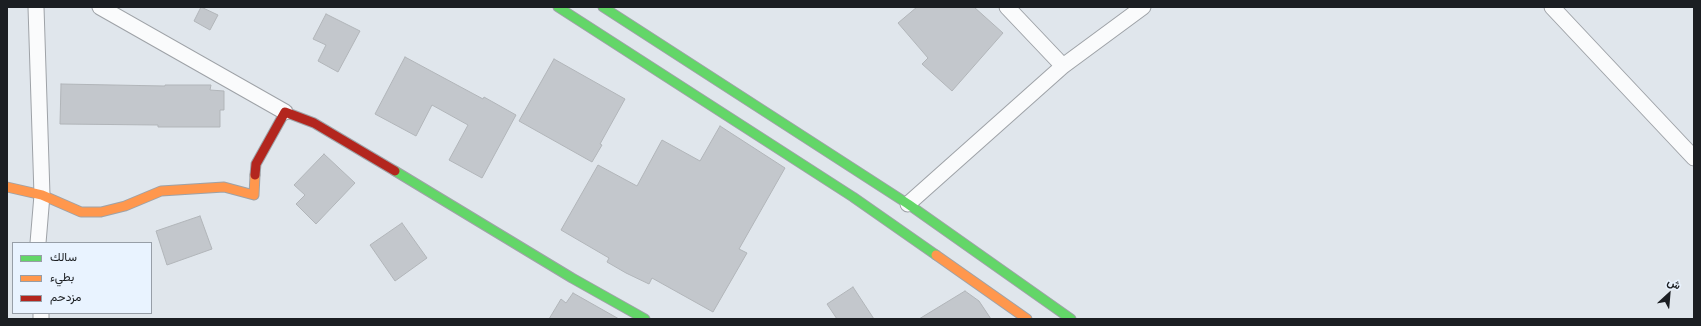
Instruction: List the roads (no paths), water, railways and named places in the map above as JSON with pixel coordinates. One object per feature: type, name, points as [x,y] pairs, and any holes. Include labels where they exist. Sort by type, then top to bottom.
[{"type":"street","points":[[36,7],[42,195],[38,242]]},
{"type":"street","points":[[100,7],[285,112],[314,123],[565,274],[645,319]]},
{"type":"street","points":[[558,7],[853,197],[1027,319]]},
{"type":"street","points":[[603,7],[908,204],[1070,319]]},
{"type":"street","points":[[1007,7],[1063,66]]},
{"type":"street","points":[[908,204],[1063,66],[1143,7]]},
{"type":"street","points":[[1552,7],[1694,158]]},
{"type":"street","points":[[7,187],[42,195],[81,212],[101,212],[125,206],[161,191],[224,187],[254,194],[256,164],[285,112]]}]
